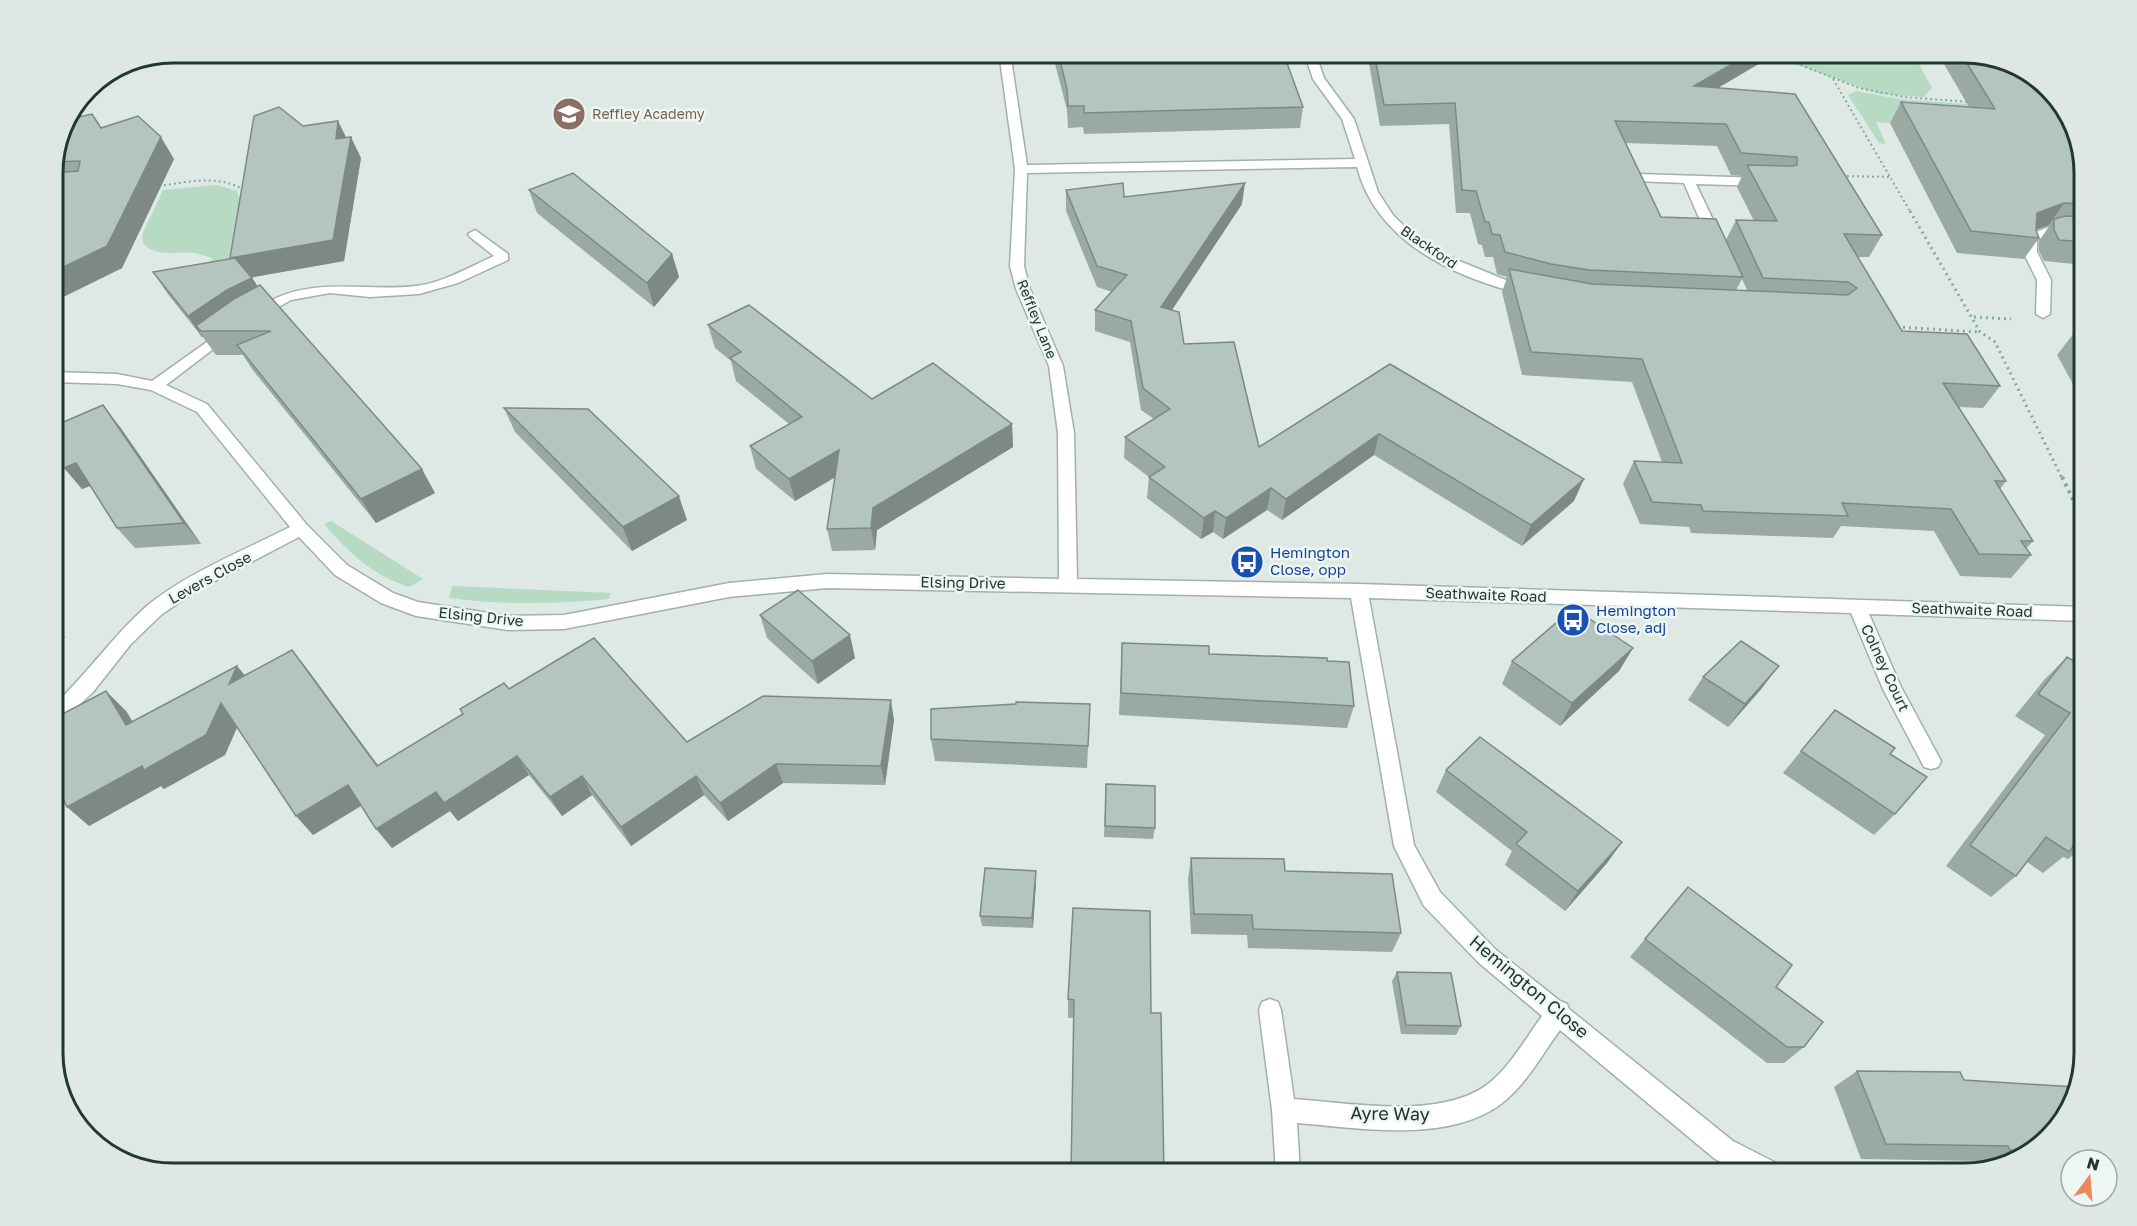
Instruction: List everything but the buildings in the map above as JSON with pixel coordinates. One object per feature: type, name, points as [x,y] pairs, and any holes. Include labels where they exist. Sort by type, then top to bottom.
[{"type":"street","name":"Reffley Lane","points":[[1006,63],[1021,169],[1017,266],[1023,289],[1056,366],[1066,433],[1068,585]]},
{"type":"street","name":"Blackford","points":[[1311,63],[1320,81],[1347,118],[1375,200],[1393,222],[1418,243],[1460,269],[1539,294]]},
{"type":"street","points":[[1021,169],[1364,163]]},
{"type":"street","points":[[1639,178],[1780,182]]},
{"type":"street","points":[[1688,179],[1721,252]]},
{"type":"street","points":[[2043,314],[2044,280],[2030,252],[2030,237],[2049,231],[2074,232]]},
{"type":"street","points":[[155,386],[216,339],[287,297],[330,290],[370,293],[419,290],[453,280],[503,257],[475,234]]},
{"type":"street","name":"Elsing Drive","points":[[63,377],[117,379],[155,386],[202,408],[302,529],[341,570],[387,598],[416,609],[508,623],[564,622],[729,590],[827,581],[1068,585]]},
{"type":"street","name":"Levers Close","points":[[63,708],[86,687],[125,639],[154,610],[188,587],[302,529]]},
{"type":"street","name":"Seathwaite Road","points":[[1068,585],[1359,591],[2074,614]]},
{"type":"street","name":"Hemington Close","points":[[1359,591],[1404,846],[1432,899],[1487,956],[1559,1012],[1724,1150],[1749,1163]]},
{"type":"street","name":"Colney Court","points":[[1857,606],[1892,689],[1930,760]]},
{"type":"street","points":[[1270,1010],[1284,1110],[1287,1163]]},
{"type":"street","name":"Ayre Way","points":[[1284,1110],[1417,1118],[1463,1112],[1497,1092],[1559,1012]]},
{"type":"path","points":[[1794,63],[1859,88],[1904,97],[1974,102]]},
{"type":"path","points":[[1833,79],[1980,332],[1995,342],[2074,502]]},
{"type":"path","points":[[1838,176],[1892,177]]},
{"type":"path","points":[[152,187],[210,180],[230,182],[246,191]]},
{"type":"path","points":[[1886,327],[1980,332]]},
{"type":"green space","points":[[1792,63],[1918,63],[1932,88],[1924,97],[1879,94]]},
{"type":"green space","points":[[1856,91],[1899,99],[2050,110],[1932,126],[1876,122],[1886,144],[1879,143],[1848,95]]},
{"type":"green space","points":[[217,185],[237,191],[240,201],[226,277],[208,280],[212,258],[193,253],[154,251],[143,243],[142,235],[163,190]]},
{"type":"green space","points":[[331,521],[423,579],[409,587],[372,569],[352,554],[324,524]]},
{"type":"green space","points":[[452,586],[611,593],[609,599],[509,603],[449,598]]},
{"type":"place","name":"Reffley Academy","points":[[569,114]]},
{"type":"place","name":"Hemington Close, opp","points":[[1247,562]]},
{"type":"place","name":"Hemington Close, adj","points":[[1573,620]]}]
